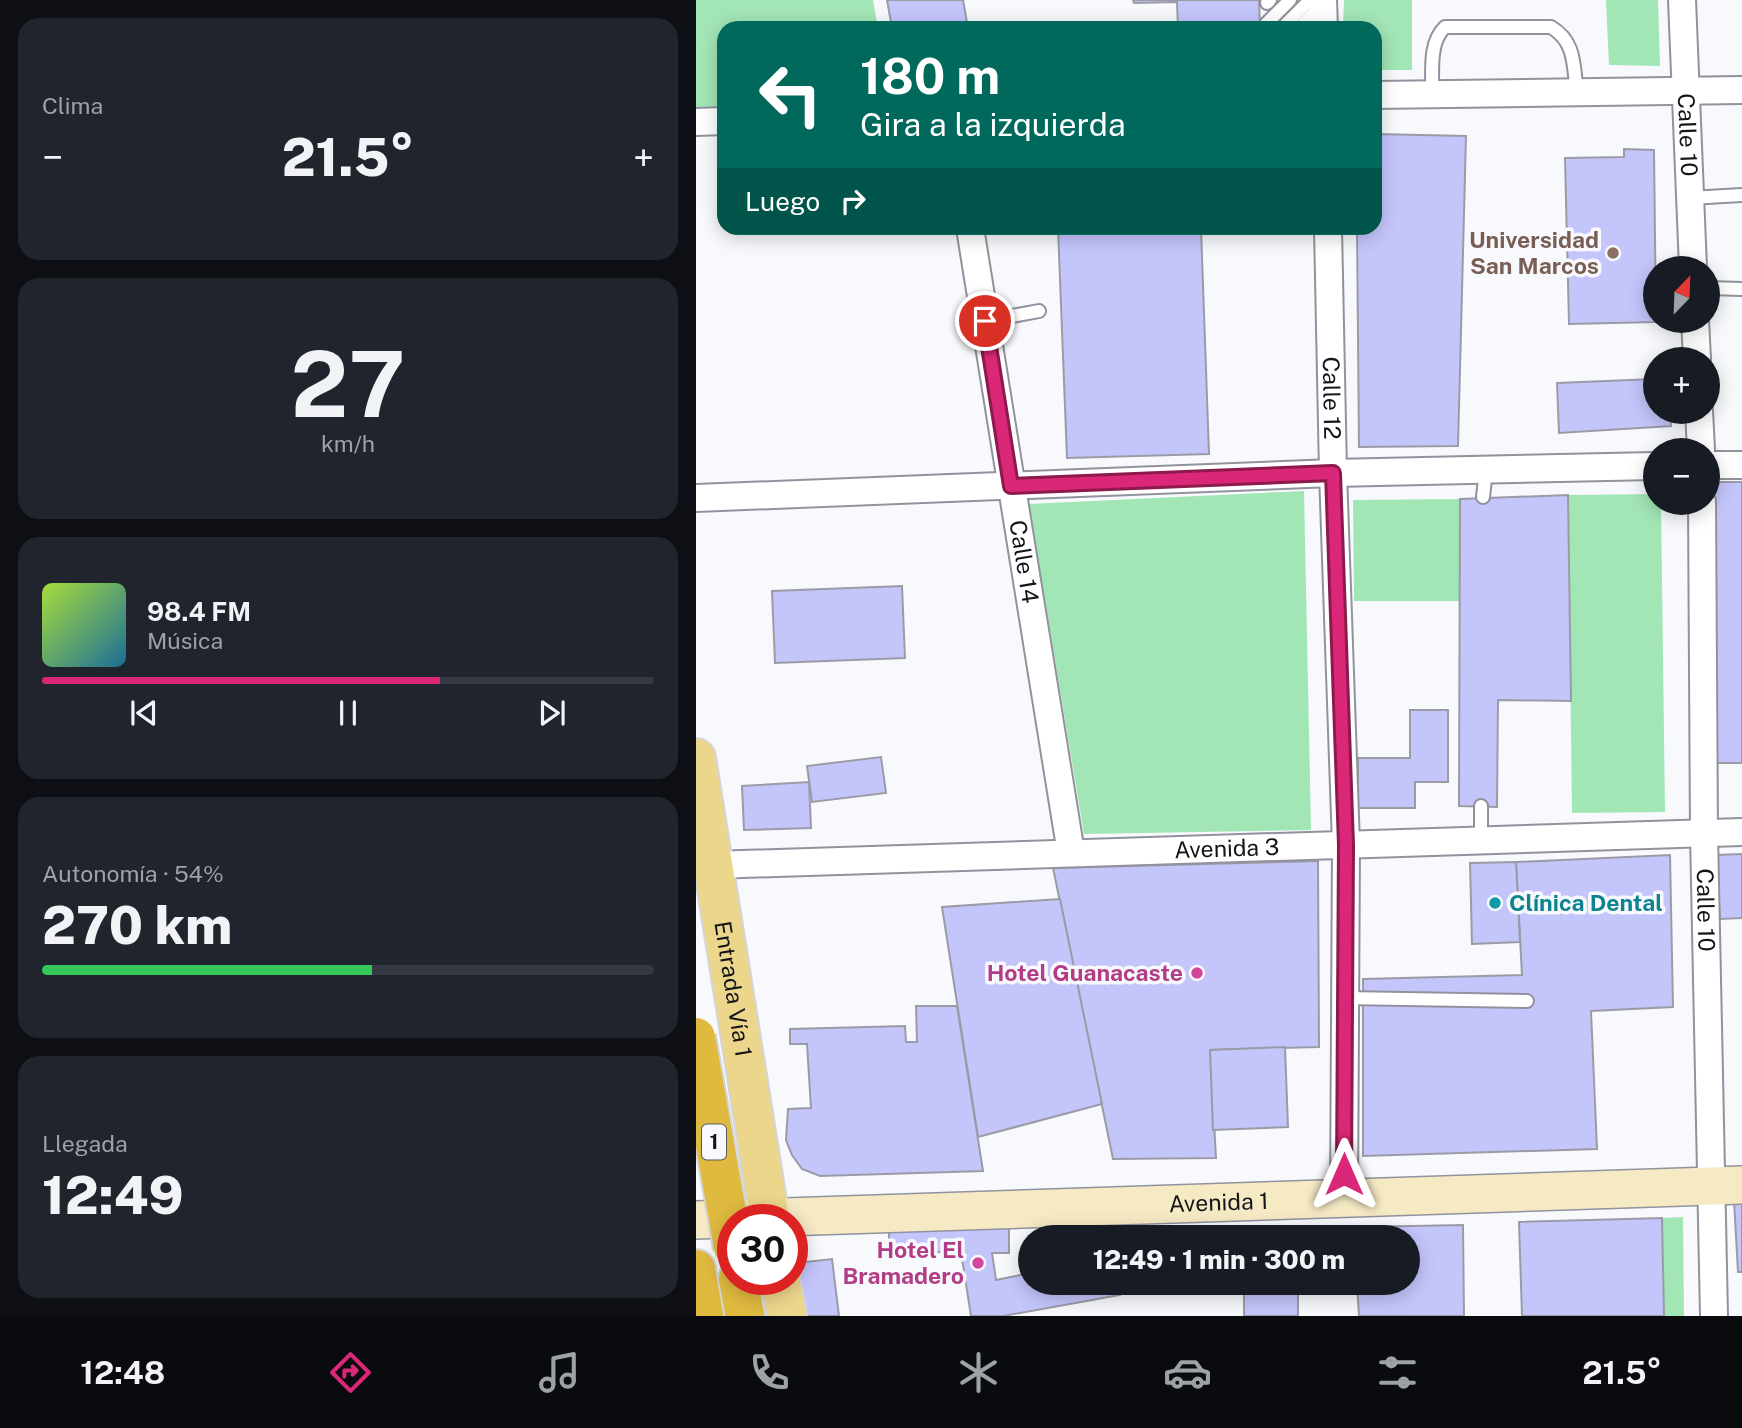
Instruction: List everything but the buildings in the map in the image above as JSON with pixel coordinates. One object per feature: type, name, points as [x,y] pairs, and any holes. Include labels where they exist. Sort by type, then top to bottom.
[{"type":"highway","name":"1","points":[[696,1037],[725,1204]]},
{"type":"highway","points":[[696,1269],[704,1316]]},
{"type":"highway","points":[[741,1295],[745,1316]]},
{"type":"main road","name":"Entrada Vía 1","points":[[696,758],[768,1204]]},
{"type":"main road","points":[[783,1295],[787,1316]]},
{"type":"street","name":"Calle 10","points":[[1682,0],[1692,256]]},
{"type":"street","points":[[1382,95],[1741,90]]},
{"type":"street","points":[[696,122],[717,121]]},
{"type":"street","name":"Calle 14","points":[[971,235],[1071,853]]},
{"type":"street","name":"Calle 12","points":[[1328,235],[1333,473],[1346,845],[1344,1199]]},
{"type":"street","points":[[1720,465],[1741,465]]},
{"type":"street","points":[[696,498],[1333,473],[1643,467]]},
{"type":"street","name":"Calle 10","points":[[1702,515],[1704,834],[1727,1186],[1714,1316]]},
{"type":"street","name":"Avenida 3","points":[[713,865],[1741,832]]},
{"type":"street","name":"Avenida 1","points":[[808,1218],[1727,1186]]},
{"type":"street","name":"Avenida 1","points":[[696,1220],[717,1220]]},
{"type":"lane","points":[[1269,21],[1290,0]]},
{"type":"lane","points":[[1295,21],[1320,8]]},
{"type":"lane","points":[[1306,21],[1320,8]]},
{"type":"lane","points":[[1432,94],[1434,43],[1445,27],[1551,27],[1562,33],[1570,45],[1577,92]]},
{"type":"lane","points":[[1690,198],[1741,195]]},
{"type":"lane","points":[[1720,288],[1741,289]]},
{"type":"lane","points":[[985,321],[1039,311]]},
{"type":"lane","points":[[1483,497],[1486,470]]},
{"type":"lane","points":[[1481,806],[1481,841]]},
{"type":"lane","points":[[1344,998],[1527,1000]]},
{"type":"green space","points":[[696,0],[873,0],[877,21],[717,21],[717,108],[696,109]]},
{"type":"green space","points":[[1344,0],[1412,0],[1412,70],[1382,70],[1382,21],[1343,21]]},
{"type":"green space","points":[[1606,0],[1658,0],[1660,66],[1609,65]]},
{"type":"green space","points":[[1304,491],[1311,830],[1084,834],[1029,504]]},
{"type":"green space","points":[[1643,494],[1643,515],[1661,515],[1665,812],[1572,813],[1568,495]]},
{"type":"green space","points":[[1460,499],[1462,601],[1354,601],[1353,500]]},
{"type":"green space","points":[[1683,1217],[1684,1316],[1664,1316],[1662,1218]]},
{"type":"place","name":"Universidad San Marcos","points":[[1613,253]]},
{"type":"place","name":"Clínica Dental","points":[[1495,903]]},
{"type":"place","name":"Hotel Guanacaste","points":[[1197,973]]},
{"type":"place","name":"Hotel El Bramadero","points":[[978,1263]]},
{"type":"route","points":[[985,321],[1011,486],[1333,473],[1346,845],[1344,1174]]}]
